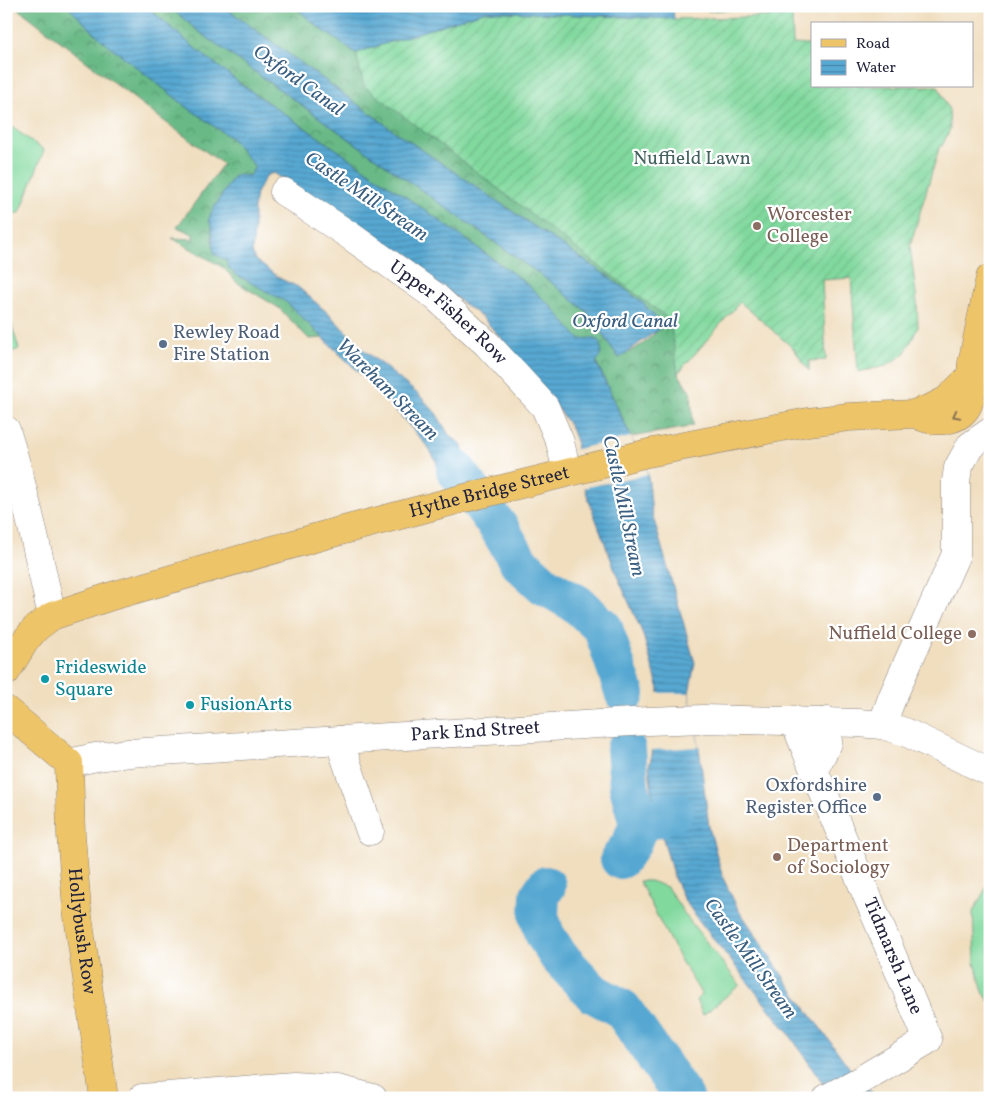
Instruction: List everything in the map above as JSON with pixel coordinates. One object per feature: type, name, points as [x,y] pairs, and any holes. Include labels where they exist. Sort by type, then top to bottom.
[{"type":"main road","name":"Hythe Bridge Street","points":[[6,672],[30,634],[36,628],[63,612],[325,535],[648,452],[808,422],[849,417],[913,414],[931,408],[946,400],[970,377],[990,278]]},
{"type":"main road","points":[[6,710],[69,763]]},
{"type":"main road","name":"Hollybush Row","points":[[69,763],[71,835],[77,909],[104,1098]]},
{"type":"street","name":"Upper Fisher Row","points":[[284,192],[349,235],[436,297],[487,344],[545,407],[560,442],[568,472]]},
{"type":"street","points":[[6,430],[42,565],[63,612]]},
{"type":"street","points":[[882,726],[892,698],[956,554],[956,481],[958,468],[970,446],[983,437]]},
{"type":"street","name":"Park End Street","points":[[69,763],[129,753],[704,719],[827,721],[882,726],[905,732],[990,772]]},
{"type":"street","name":"Tidmarsh Lane","points":[[794,720],[928,1040],[829,1097]]},
{"type":"street","points":[[814,770],[828,743],[827,721]]},
{"type":"street","points":[[339,740],[370,832]]},
{"type":"street","points":[[142,1098],[243,1094],[294,1086],[338,1089],[373,1098]]},
{"type":"green space","points":[[15,6],[67,6],[102,40],[187,107],[232,139],[255,167],[249,176],[237,175],[233,177],[211,213],[209,220],[212,228],[212,241],[226,260],[228,267],[286,302],[324,338],[309,339],[279,308],[236,282],[224,268],[172,238],[193,239],[193,234],[177,227],[223,164],[149,110]]},
{"type":"green space","points":[[146,6],[169,6],[198,31],[552,283],[587,312],[619,358],[643,344],[663,326],[642,302],[613,280],[394,131],[223,6],[294,6],[317,26],[356,53],[364,85],[711,335],[678,373],[691,393],[693,425],[631,437],[596,361],[592,338],[579,340],[522,280],[425,210],[245,87],[196,49]]},
{"type":"green space","points":[[708,6],[756,6],[756,8],[708,11]]},
{"type":"green space","name":"Nuffield Lawn","points":[[486,11],[674,19],[784,16],[792,12],[793,44],[811,45],[811,88],[939,88],[949,110],[950,129],[942,146],[940,145],[910,246],[918,327],[912,340],[904,354],[886,366],[858,372],[851,278],[822,280],[826,360],[809,361],[809,371],[794,349],[740,302],[678,373],[670,320],[364,86],[356,53]]},
{"type":"green space","points":[[6,123],[44,150],[20,213],[6,213]]},
{"type":"green space","points":[[6,306],[19,349],[6,354]]},
{"type":"green space","points":[[639,881],[650,881],[667,887],[686,916],[740,985],[703,1015],[696,1000],[702,995],[678,956]]},
{"type":"green space","points":[[990,881],[990,1002],[983,992],[975,963],[973,912]]},
{"type":"water","name":"Castle Mill Stream","points":[[67,6],[146,6],[196,49],[245,87],[425,210],[522,280],[551,306],[579,339],[592,338],[599,341],[601,352],[596,362],[648,474],[652,513],[695,663],[689,693],[699,747],[709,827],[723,878],[737,907],[789,985],[859,1081],[879,1098],[833,1098],[789,1034],[697,918],[684,899],[674,878],[653,803],[649,766],[652,755],[659,689],[642,632],[618,578],[589,501],[574,453],[577,444],[571,428],[559,410],[483,318],[437,284],[274,173],[267,175],[256,193],[254,207],[252,252],[255,260],[281,279],[298,287],[329,314],[364,350],[419,395],[436,413],[449,435],[462,445],[467,463],[472,472],[502,511],[470,519],[440,476],[436,461],[428,447],[386,399],[286,302],[235,274],[228,267],[226,260],[214,254],[212,228],[209,220],[211,213],[233,177],[237,175],[249,176],[255,167],[232,139],[187,107],[102,40]]},
{"type":"water","name":"Oxford Canal","points":[[169,6],[223,6],[394,131],[613,280],[642,302],[663,326],[619,358],[587,312],[552,283],[198,31]]},
{"type":"water","points":[[294,6],[673,6],[674,19],[486,11],[356,53],[317,26]]},
{"type":"pier","points":[[631,437],[648,474],[583,488],[571,453],[572,450]]},
{"type":"pier","points":[[473,472],[502,511],[470,519],[443,480]]},
{"type":"pier","points":[[656,693],[689,693],[699,747],[652,750],[650,753]]},
{"type":"waterway","name":"Wareham Stream","points":[[456,470],[499,528],[519,562],[544,585],[577,604],[603,628],[625,694]]},
{"type":"waterway","name":"Wareham Stream","points":[[626,749],[629,787],[639,824]]},
{"type":"waterway","name":"Wareham Stream","points":[[620,859],[631,844],[639,824],[674,811]]},
{"type":"waterway","name":"Wareham Stream","points":[[546,886],[540,895],[539,916],[545,935],[559,957],[593,993],[622,1009],[684,1098]]},
{"type":"place","name":"Worcester College","points":[[757,226]]},
{"type":"place","name":"Rewley Road Fire Station","points":[[163,344]]},
{"type":"place","name":"Nuffield College","points":[[972,634]]},
{"type":"place","name":"Frideswide Square","points":[[45,679]]},
{"type":"place","name":"FusionArts","points":[[190,705]]},
{"type":"place","name":"Oxfordshire Register Office","points":[[877,797]]},
{"type":"place","name":"Department of Sociology","points":[[777,857]]}]
